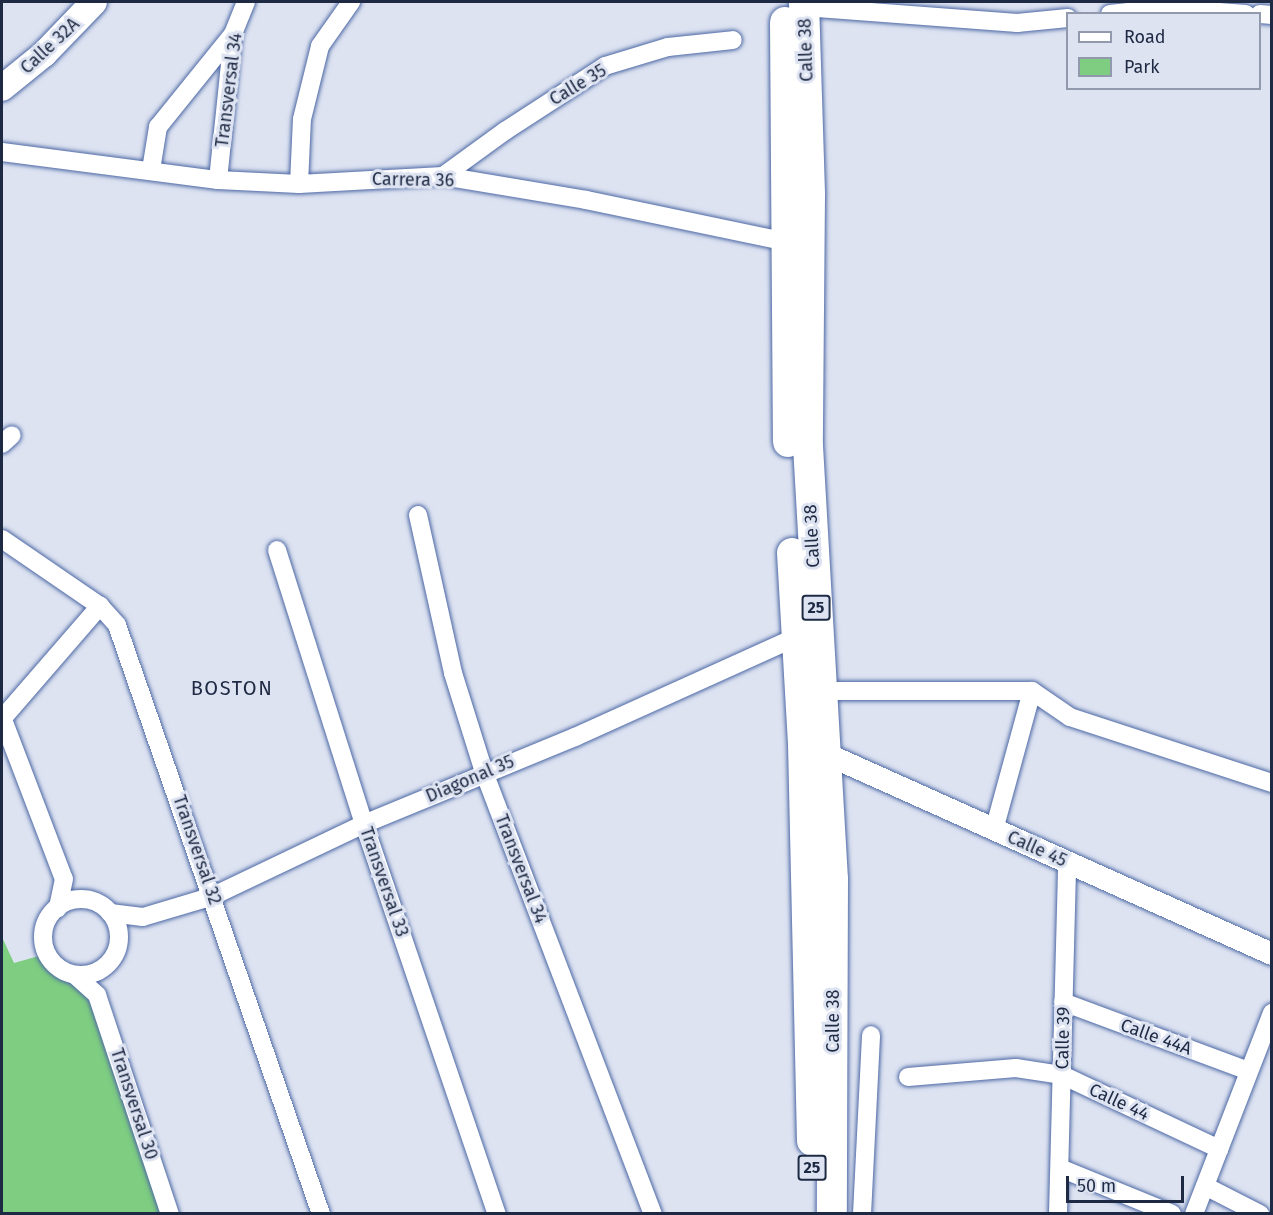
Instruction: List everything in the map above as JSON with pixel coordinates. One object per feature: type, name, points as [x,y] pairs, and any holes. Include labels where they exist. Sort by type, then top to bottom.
[{"type":"highway","name":"Calle 38","points":[[798,3],[797,244],[788,442],[796,637],[815,749],[833,879],[832,1214]]},
{"type":"highway","name":"Calle 38","points":[[797,244],[821,691],[815,749],[811,1214]]},
{"type":"main road","name":"Calle 32A","points":[[2,68],[73,2]]},
{"type":"main road","name":"Calle 32A","points":[[2,88],[44,54],[94,2]]},
{"type":"street","name":"Transversal 34","points":[[218,180],[233,34],[246,2]]},
{"type":"street","points":[[299,184],[302,119],[320,46],[351,2]]},
{"type":"street","points":[[798,3],[1017,23],[1066,18]]},
{"type":"street","points":[[1128,12],[1165,8],[1219,12]]},
{"type":"street","points":[[151,170],[158,127],[233,34]]},
{"type":"street","name":"Calle 35","points":[[443,176],[505,130],[605,66],[668,47],[733,40]]},
{"type":"street","name":"Carrera 36","points":[[5,149],[218,180],[299,184],[443,176],[586,200],[797,244]]},
{"type":"street","name":"Transversal 34","points":[[418,515],[453,673],[484,772],[653,1214]]},
{"type":"street","name":"Transversal 32","points":[[2,539],[100,606],[117,625],[213,896],[321,1214]]},
{"type":"street","name":"Transversal 33","points":[[277,550],[364,824],[497,1214]]},
{"type":"street","points":[[100,606],[2,718],[64,879],[110,913],[120,934],[119,945]]},
{"type":"street","name":"Diagonal 35","points":[[110,913],[144,917],[213,896],[364,824],[574,736],[796,637]]},
{"type":"street","points":[[821,691],[1032,691],[1070,717],[1272,783]]},
{"type":"street","points":[[994,830],[1032,691]]},
{"type":"street","name":"Calle 45","points":[[815,749],[1272,954]]},
{"type":"street","name":"Calle 39","points":[[1058,1214],[1067,863]]},
{"type":"street","points":[[58,908],[64,879]]},
{"type":"street","points":[[94,901],[72,900],[58,908],[49,918],[42,941],[52,963],[75,975],[98,971],[110,963]]},
{"type":"street","points":[[97,995],[119,945],[144,917]]},
{"type":"street","name":"Transversal 30","points":[[75,975],[97,995],[170,1214]]},
{"type":"street","name":"Calle 44A","points":[[1063,1002],[1249,1071]]},
{"type":"street","points":[[1194,1214],[1272,1013]]},
{"type":"street","points":[[862,1214],[871,1035]]},
{"type":"street","name":"Calle 44","points":[[908,1077],[1016,1068],[1062,1075],[1219,1149]]},
{"type":"street","points":[[1060,1168],[1172,1214]]},
{"type":"street","points":[[1205,1186],[1260,1214]]},
{"type":"green space","points":[[2,937],[14,963],[46,954],[97,995],[170,1213],[2,1213]]},
{"type":"district","name":"BOSTON","points":[[232,688]]}]
